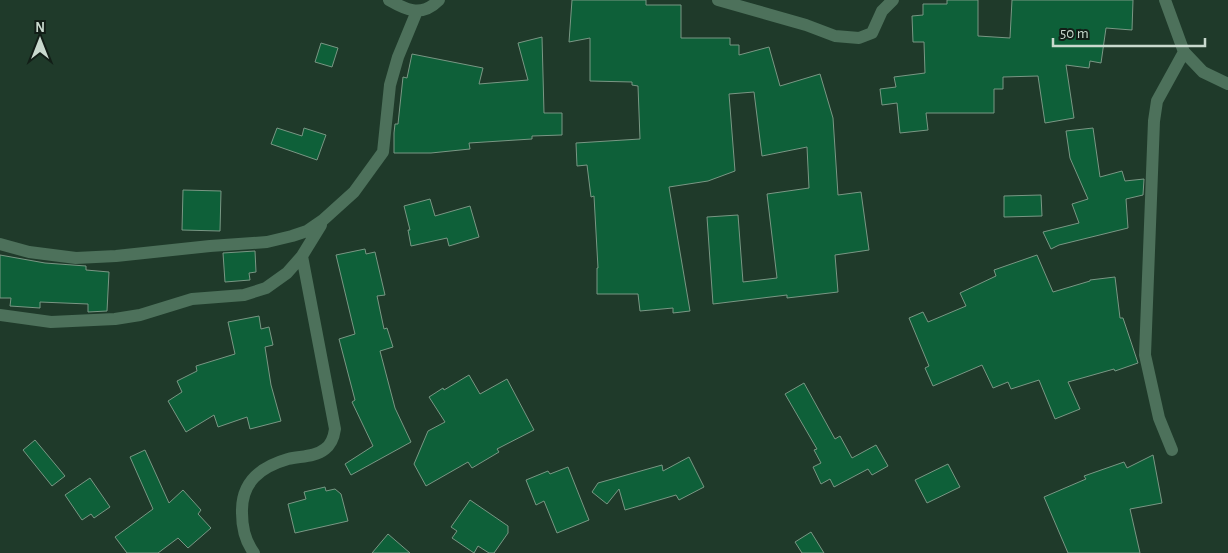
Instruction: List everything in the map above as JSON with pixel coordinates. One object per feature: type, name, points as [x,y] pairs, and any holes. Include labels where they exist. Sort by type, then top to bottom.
[{"type":"street","points":[[389,0],[404,9],[417,11],[432,7],[439,0]]},
{"type":"street","points":[[718,0],[835,36],[859,38],[872,32],[882,11],[893,0]]},
{"type":"street","points":[[1165,0],[1184,52],[1203,72],[1228,84]]},
{"type":"street","points":[[0,244],[29,252],[76,258],[267,242],[307,231],[323,220],[354,192],[383,152],[390,85],[398,58],[417,11]]},
{"type":"street","points":[[1172,450],[1159,418],[1145,356],[1154,121],[1157,101],[1184,52]]},
{"type":"street","points":[[0,315],[51,322],[115,319],[140,315],[192,299],[244,295],[266,288],[287,273],[302,256],[323,220]]},
{"type":"street","points":[[254,553],[249,546],[242,527],[242,506],[246,488],[255,475],[288,459],[317,454],[327,448],[334,437],[335,429],[302,256]]},
{"type":"building","points":[[572,0],[646,0],[646,5],[681,5],[681,38],[730,38],[730,45],[739,45],[739,55],[769,47],[780,86],[820,74],[833,118],[838,195],[861,192],[869,250],[835,255],[838,292],[787,298],[787,295],[713,304],[707,217],[738,215],[743,282],[777,278],[767,194],[809,188],[807,147],[762,156],[754,92],[729,94],[735,171],[708,181],[669,187],[690,311],[673,313],[673,308],[640,311],[638,294],[597,294],[598,268],[594,196],[591,197],[587,165],[577,166],[576,143],[640,139],[638,86],[632,85],[632,82],[590,81],[590,38],[569,42]]},
{"type":"building","points":[[947,0],[978,0],[978,36],[1010,38],[1012,0],[1133,0],[1132,30],[1106,28],[1101,63],[1090,61],[1089,68],[1066,65],[1074,118],[1045,123],[1038,76],[1003,77],[1003,89],[994,89],[994,113],[926,113],[928,130],[900,133],[897,103],[882,105],[880,89],[896,87],[894,77],[925,73],[924,42],[913,42],[912,16],[923,15],[923,4],[947,4]]},
{"type":"building","points":[[542,37],[544,113],[562,113],[562,135],[532,136],[532,139],[469,143],[470,149],[431,153],[394,153],[395,124],[398,124],[403,77],[407,78],[412,54],[483,68],[479,84],[528,80],[518,43]]},
{"type":"building","points":[[321,43],[338,48],[332,67],[315,62]]},
{"type":"building","points":[[277,128],[302,136],[304,128],[326,135],[317,160],[271,144]]},
{"type":"building","points":[[1093,128],[1100,177],[1122,171],[1125,181],[1144,179],[1143,195],[1126,199],[1128,228],[1059,245],[1051,249],[1043,232],[1079,223],[1072,204],[1088,199],[1070,158],[1066,131]]},
{"type":"building","points":[[183,190],[221,191],[220,231],[182,230]]},
{"type":"building","points":[[1041,195],[1042,216],[1004,217],[1004,196]]},
{"type":"building","points":[[430,199],[435,216],[470,206],[479,237],[449,246],[447,238],[411,246],[408,230],[410,230],[404,206]]},
{"type":"building","points":[[365,249],[366,254],[375,252],[385,295],[377,296],[384,329],[387,328],[393,347],[380,351],[395,408],[411,442],[351,475],[345,464],[373,446],[352,402],[355,400],[339,339],[355,334],[336,255]]},
{"type":"building","points":[[255,251],[256,272],[249,273],[250,280],[225,282],[223,253]]},
{"type":"building","points":[[0,255],[45,263],[86,266],[86,270],[109,272],[107,311],[88,312],[88,304],[40,302],[40,308],[10,306],[11,298],[0,298]]},
{"type":"building","points":[[1037,255],[1053,292],[1090,280],[1115,277],[1120,318],[1123,318],[1138,363],[1115,371],[1114,369],[1068,382],[1080,409],[1055,419],[1039,380],[1011,389],[1008,382],[993,388],[982,365],[933,386],[925,368],[929,366],[909,318],[923,312],[928,322],[966,306],[960,293],[996,276],[994,270]]},
{"type":"building","points":[[259,316],[261,329],[269,327],[273,345],[265,347],[271,385],[281,421],[250,429],[247,417],[218,427],[214,415],[186,432],[168,401],[182,392],[177,381],[197,371],[196,366],[235,354],[228,322]]},
{"type":"building","points":[[469,375],[480,394],[507,379],[534,430],[497,449],[499,452],[472,468],[468,462],[426,486],[414,464],[428,431],[445,422],[429,397]]},
{"type":"building","points":[[804,383],[835,439],[840,436],[852,458],[876,445],[888,466],[872,475],[868,469],[834,487],[830,479],[821,484],[813,467],[821,463],[814,450],[817,449],[785,394]]},
{"type":"building","points":[[35,440],[65,476],[52,486],[23,450]]},
{"type":"building","points":[[145,450],[169,503],[183,490],[201,510],[198,514],[211,528],[188,548],[178,538],[158,553],[127,553],[115,537],[153,509],[130,457]]},
{"type":"building","points":[[1153,455],[1162,503],[1130,509],[1140,553],[1068,553],[1044,497],[1086,479],[1084,476],[1124,462],[1127,468]]},
{"type":"building","points":[[689,457],[704,487],[679,500],[676,495],[625,510],[619,489],[607,504],[592,492],[598,483],[662,465],[663,471]]},
{"type":"building","points":[[948,464],[960,487],[927,503],[915,480]]},
{"type":"building","points":[[568,467],[589,520],[557,533],[544,501],[536,505],[526,480],[548,471],[550,474]]},
{"type":"building","points":[[90,478],[110,507],[94,518],[91,514],[82,520],[65,495]]},
{"type":"building","points":[[325,487],[326,491],[335,489],[341,494],[348,521],[295,533],[288,504],[306,499],[304,492]]},
{"type":"building","points":[[470,500],[508,526],[508,533],[494,553],[489,553],[478,546],[474,553],[452,538],[457,531],[451,527]]},
{"type":"building","points":[[811,532],[824,553],[802,553],[795,542]]},
{"type":"building","points":[[388,534],[410,553],[372,553]]}]
